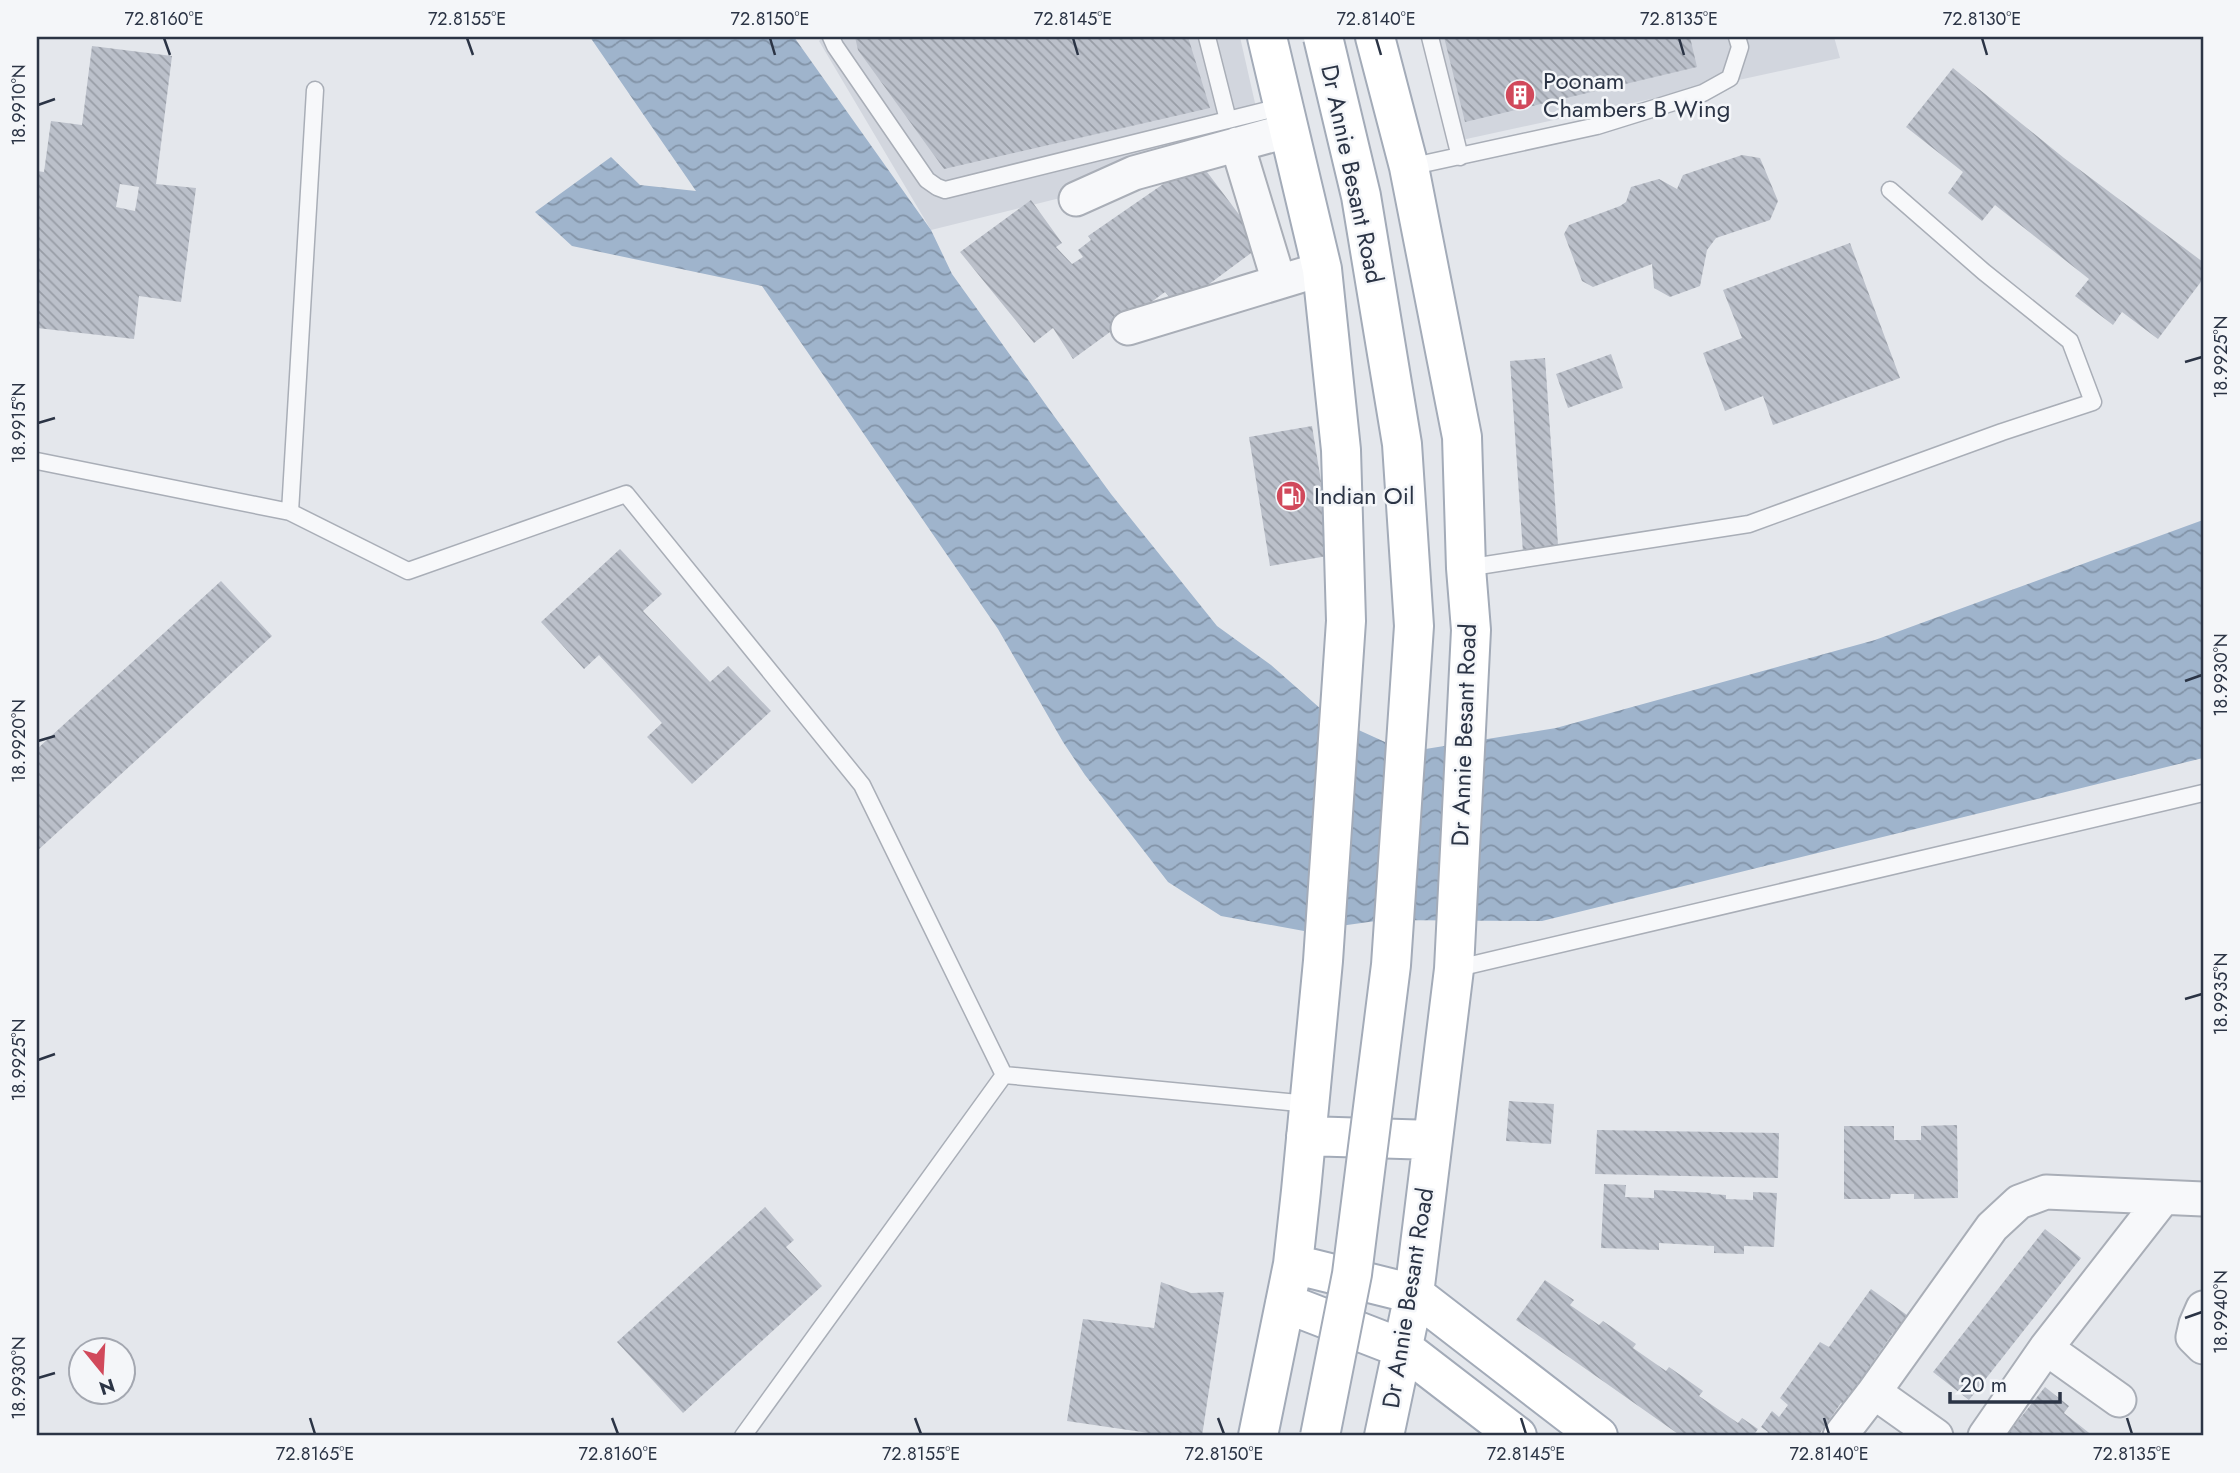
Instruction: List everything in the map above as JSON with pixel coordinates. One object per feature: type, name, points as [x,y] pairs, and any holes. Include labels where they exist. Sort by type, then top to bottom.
[{"type":"main road","name":"Dr Annie Besant Road","points":[[1267,37],[1322,269],[1341,450],[1346,621],[1324,961],[1307,1120]]},
{"type":"main road","name":"Dr Annie Besant Road","points":[[1320,1436],[1352,1273],[1391,965],[1414,626],[1402,444],[1362,196],[1322,37]]},
{"type":"main road","name":"Dr Annie Besant Road","points":[[1375,37],[1409,167],[1462,437],[1465,568],[1471,630],[1454,969],[1413,1294],[1404,1349],[1384,1436]]},
{"type":"main road","points":[[1258,1436],[1293,1264],[1307,1120],[1433,1140]]},
{"type":"main road","points":[[1293,1264],[1413,1294],[1598,1436]]},
{"type":"main road","points":[[1285,1303],[1404,1349],[1517,1436]]},
{"type":"street","points":[[1076,200],[1232,132],[1287,118]]},
{"type":"street","points":[[1232,132],[1279,282]]},
{"type":"street","points":[[1128,328],[1322,269]]},
{"type":"street","points":[[1840,1436],[1992,1227],[2019,1202],[2046,1192],[2203,1199]]},
{"type":"street","points":[[1985,1436],[2046,1348],[2163,1198]]},
{"type":"street","points":[[2203,1308],[2193,1337],[2203,1348]]},
{"type":"street","points":[[2046,1348],[2119,1400]]},
{"type":"street","points":[[1874,1392],[1936,1436]]},
{"type":"lane","points":[[831,37],[927,180],[945,190],[1232,132],[1207,37]]},
{"type":"lane","points":[[1430,37],[1460,157]]},
{"type":"lane","points":[[1409,167],[1597,126],[1703,93],[1730,78],[1740,47],[1737,37]]},
{"type":"lane","points":[[289,512],[315,90]]},
{"type":"lane","points":[[1465,568],[1749,524],[2002,432],[2093,402],[2070,341],[1984,272],[1889,190]]},
{"type":"lane","points":[[37,461],[289,512],[408,571],[626,494],[862,785],[1004,1075]]},
{"type":"lane","points":[[1454,969],[2203,793]]},
{"type":"lane","points":[[1004,1075],[1307,1120]]},
{"type":"lane","points":[[743,1436],[1004,1075]]},
{"type":"shaded area","points":[[823,37],[1240,37],[1265,147],[931,230],[819,41]]},
{"type":"shaded area","points":[[1423,37],[1834,37],[1840,58],[1448,143]]},
{"type":"water","points":[[590,37],[794,37],[931,230],[952,274],[1111,494],[1217,626],[1271,665],[1330,717],[1407,752],[1556,728],[1875,640],[2203,520],[2203,758],[1542,921],[1383,920],[1304,931],[1221,916],[1168,882],[1085,775],[998,629],[762,286],[572,246],[535,212],[611,157],[640,185],[696,191]]},
{"type":"building","points":[[855,37],[1188,37],[1210,108],[944,169],[858,50]]},
{"type":"building","name":"Poonam Chambers B Wing","points":[[1444,37],[1690,37],[1697,67],[1465,122]]},
{"type":"building","points":[[92,46],[172,56],[156,184],[196,188],[181,302],[139,296],[134,339],[37,328],[37,171],[44,172],[51,121],[82,125]],"holes":[[[120,184],[139,187],[135,211],[116,207]]]},
{"type":"building","points":[[1953,68],[2064,158],[2203,262],[2203,279],[2158,339],[2122,312],[2113,325],[2075,296],[2089,279],[1995,205],[1982,221],[1948,193],[1963,172],[1906,127]]},
{"type":"building","points":[[1742,155],[1760,158],[1778,201],[1770,220],[1716,238],[1707,250],[1700,286],[1670,297],[1654,288],[1652,264],[1593,287],[1582,281],[1564,234],[1569,225],[1620,206],[1626,202],[1631,187],[1659,179],[1677,189],[1683,175]]},
{"type":"building","points":[[1198,160],[1262,245],[1178,307],[1165,292],[1073,359],[1053,328],[1034,343],[960,252],[1031,200],[1062,243],[1056,247],[1072,264],[1083,257],[1078,250],[1091,240],[1088,236]]},
{"type":"building","points":[[1850,243],[1900,378],[1773,425],[1763,396],[1725,411],[1703,353],[1742,338],[1723,290]]},
{"type":"building","points":[[1611,354],[1623,388],[1568,408],[1556,374]]},
{"type":"building","points":[[1545,358],[1558,545],[1523,553],[1510,361]]},
{"type":"building","name":"Indian Oil","points":[[1312,426],[1333,555],[1270,566],[1249,437]]},
{"type":"building","points":[[620,549],[662,594],[643,611],[710,682],[728,666],[771,711],[692,784],[647,737],[662,723],[599,655],[584,669],[541,622]]},
{"type":"building","points":[[221,581],[272,636],[37,851],[37,749]]},
{"type":"building","points":[[1509,1101],[1554,1104],[1551,1144],[1506,1141]]},
{"type":"building","points":[[1957,1125],[1958,1198],[1914,1199],[1914,1194],[1891,1194],[1890,1199],[1844,1199],[1844,1126],[1894,1126],[1894,1140],[1921,1140],[1921,1126]]},
{"type":"building","points":[[1597,1130],[1779,1133],[1778,1178],[1595,1174]]},
{"type":"building","points":[[1604,1184],[1626,1185],[1625,1197],[1654,1198],[1654,1190],[1711,1193],[1726,1195],[1726,1199],[1753,1200],[1753,1192],[1777,1193],[1774,1247],[1744,1246],[1744,1254],[1714,1253],[1714,1246],[1659,1243],[1659,1250],[1601,1248]]},
{"type":"building","points":[[765,1207],[794,1240],[786,1247],[822,1286],[683,1413],[617,1342]]},
{"type":"building","points":[[2045,1229],[2081,1258],[1969,1400],[1933,1372]]},
{"type":"building","points":[[1545,1280],[1574,1300],[1570,1305],[1599,1325],[1603,1321],[1636,1344],[1633,1348],[1666,1371],[1669,1367],[1703,1391],[1699,1396],[1738,1423],[1742,1418],[1758,1429],[1753,1436],[1681,1436],[1516,1320]]},
{"type":"building","points":[[1161,1282],[1191,1293],[1224,1292],[1202,1436],[1169,1436],[1067,1421],[1083,1319],[1154,1328]]},
{"type":"building","points":[[1871,1289],[1911,1318],[1898,1337],[1893,1333],[1870,1366],[1873,1368],[1846,1406],[1841,1403],[1818,1436],[1765,1436],[1768,1432],[1761,1427],[1772,1411],[1779,1417],[1788,1405],[1780,1398],[1820,1342],[1829,1347]]},
{"type":"building","points":[[2045,1387],[2069,1406],[2064,1413],[2093,1436],[2006,1436]]},
{"type":"place","name":"Poonam Chambers B Wing","points":[[1520,95]]},
{"type":"place","name":"Indian Oil","points":[[1291,496]]}]
